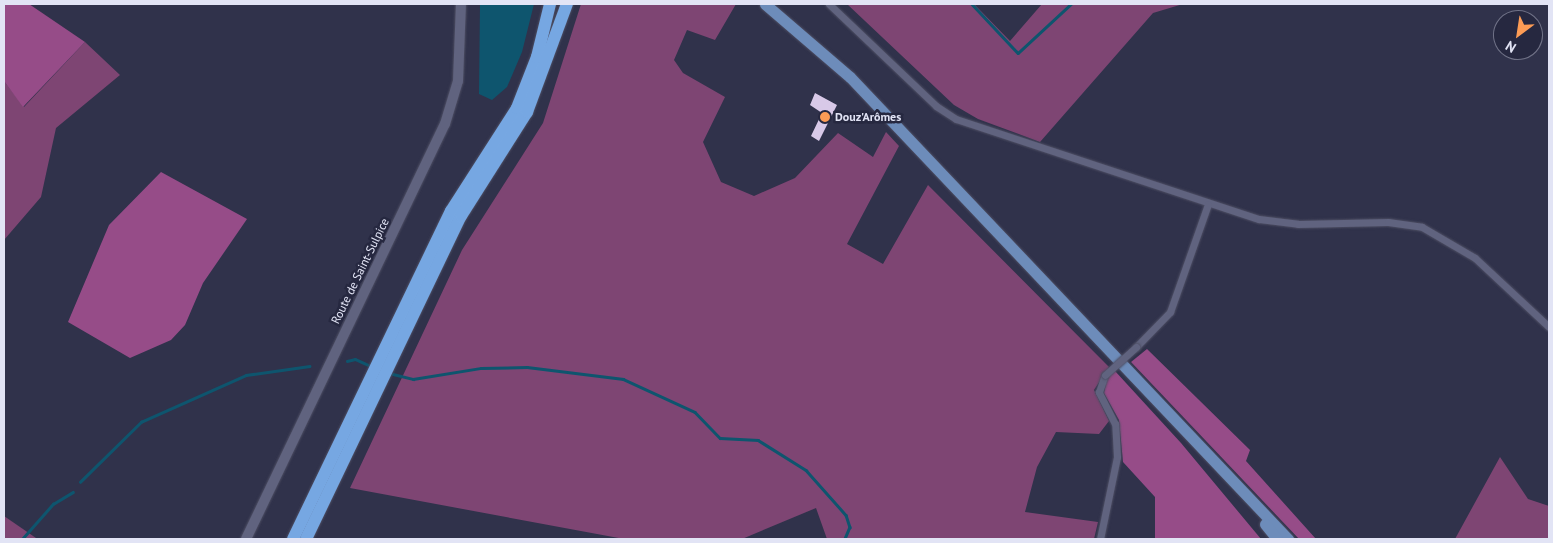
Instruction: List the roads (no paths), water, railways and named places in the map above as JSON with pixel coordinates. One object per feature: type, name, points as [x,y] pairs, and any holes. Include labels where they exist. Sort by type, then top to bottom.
[{"type":"highway","points":[[306,539],[451,211],[517,108],[537,57],[550,4]]},
{"type":"highway","points":[[293,539],[461,216],[527,112],[567,4]]},
{"type":"main road","points":[[765,4],[850,77],[1288,539]]},
{"type":"main road","points":[[1222,471],[1277,539]]},
{"type":"street","name":"Route de Saint-Sulpice","points":[[246,539],[445,124],[458,81],[460,4]]},
{"type":"street","points":[[829,4],[946,114],[1208,204],[1280,223],[1388,222],[1422,228],[1475,258],[1549,327]]},
{"type":"street","points":[[1100,539],[1117,457],[1115,424],[1100,392],[1105,376],[1170,312],[1208,204]]},
{"type":"water","points":[[480,4],[534,4],[522,52],[507,87],[492,100],[479,94]]},
{"type":"waterway","points":[[972,4],[1018,53],[1071,4]]},
{"type":"waterway","points":[[347,361],[355,359],[373,367]]},
{"type":"waterway","points":[[80,482],[141,422],[246,375],[309,366]]},
{"type":"waterway","points":[[389,373],[413,379],[481,368],[527,367],[623,379],[695,412],[720,438],[758,440],[806,470],[846,515],[850,527],[845,539]]},
{"type":"waterway","points":[[22,539],[53,504],[73,492]]},
{"type":"place","name":"Douz'Arômes","points":[[825,117]]}]
